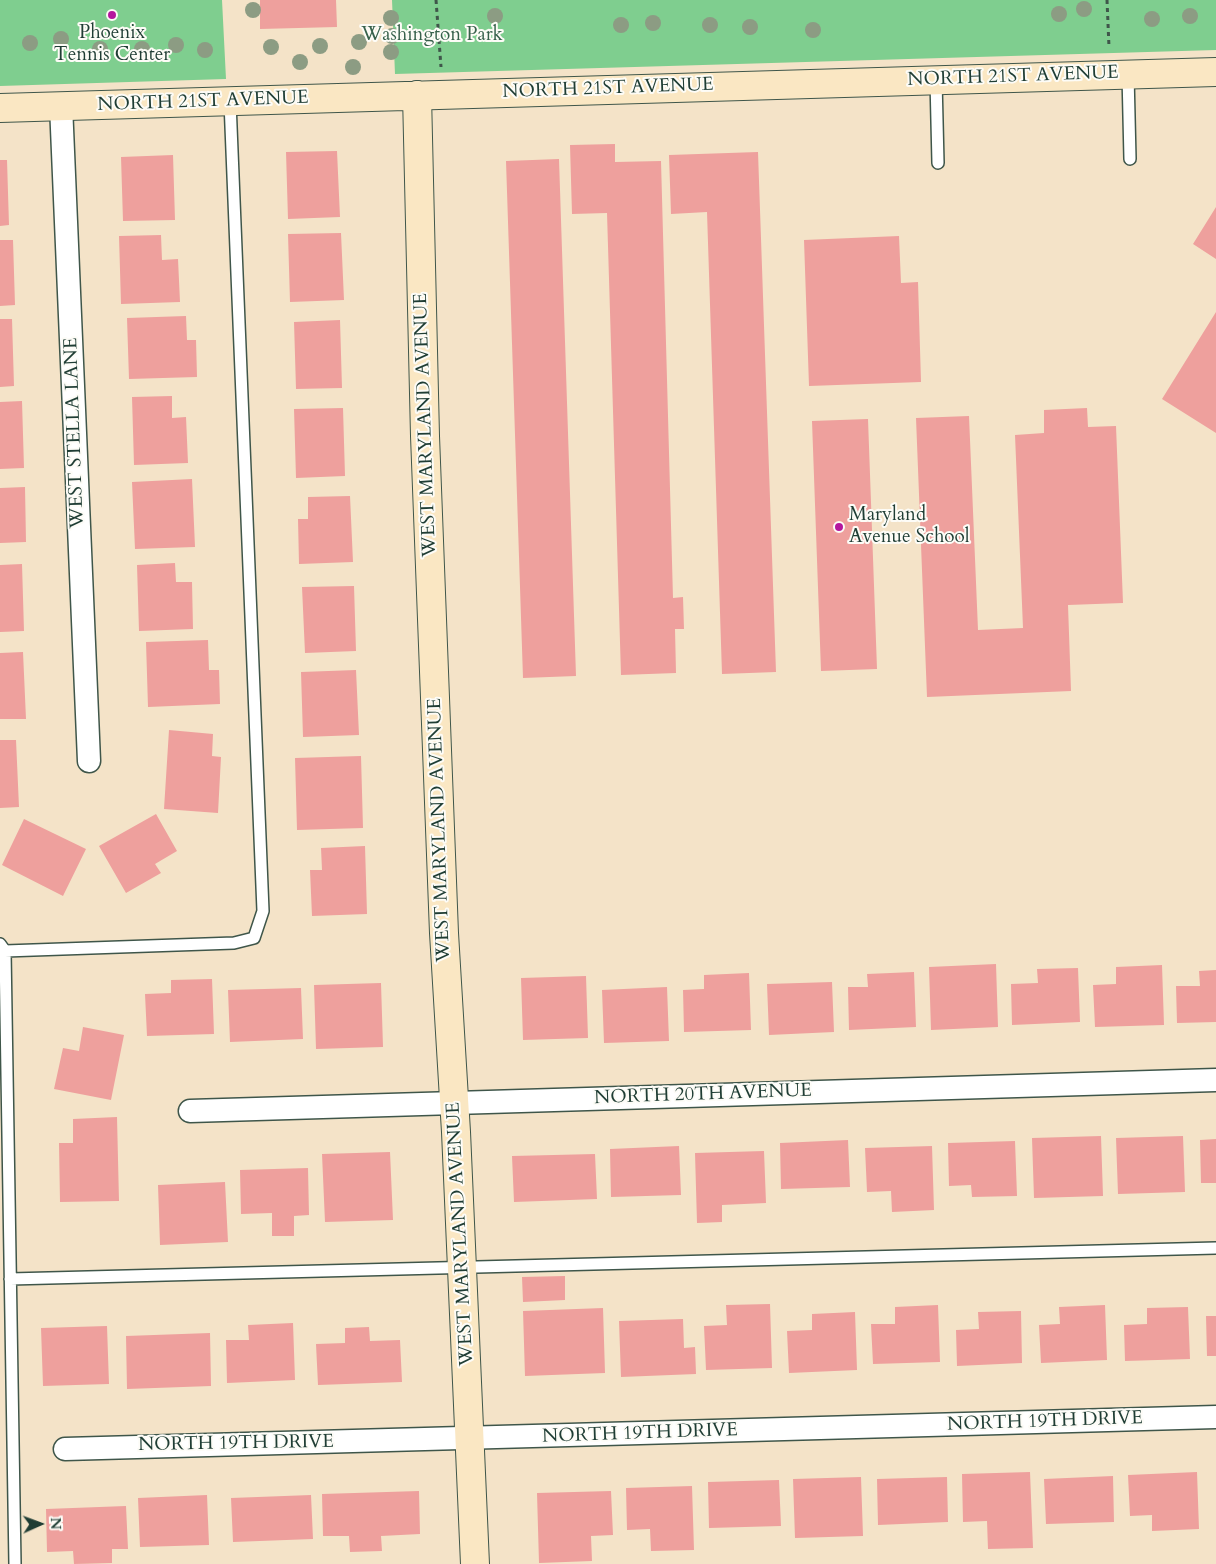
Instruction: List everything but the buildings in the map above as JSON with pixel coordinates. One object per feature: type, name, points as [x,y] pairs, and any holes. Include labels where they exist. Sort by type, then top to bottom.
[{"type":"street","name":"NORTH 21ST AVENUE","points":[[0,108],[1216,72]]},
{"type":"street","name":"WEST MARYLAND AVENUE","points":[[417,95],[425,436],[444,933],[471,1438],[475,1564]]},
{"type":"street","name":"WEST STELLA LANE","points":[[62,106],[89,761]]},
{"type":"street","name":"NORTH 20TH AVENUE","points":[[190,1111],[1216,1080]]},
{"type":"street","name":"NORTH 19TH DRIVE","points":[[65,1449],[1216,1417]]},
{"type":"lane","points":[[1119,74],[1130,159]]},
{"type":"lane","points":[[936,80],[938,163]]},
{"type":"lane","points":[[15,1564],[2,947],[234,943],[254,938],[262,911],[230,102]]},
{"type":"lane","points":[[10,1279],[1216,1248]]},
{"type":"path","points":[[436,0],[441,70]]},
{"type":"path","points":[[1107,0],[1119,74]]},
{"type":"green space","points":[[0,0],[222,0],[226,79],[0,86]]},
{"type":"green space","name":"Washington Park","points":[[392,0],[1216,0],[1216,50],[395,74]]},
{"type":"place","name":"Phoenix Tennis Center","points":[[112,15]]},
{"type":"place","name":"Maryland Avenue School","points":[[839,527]]}]
